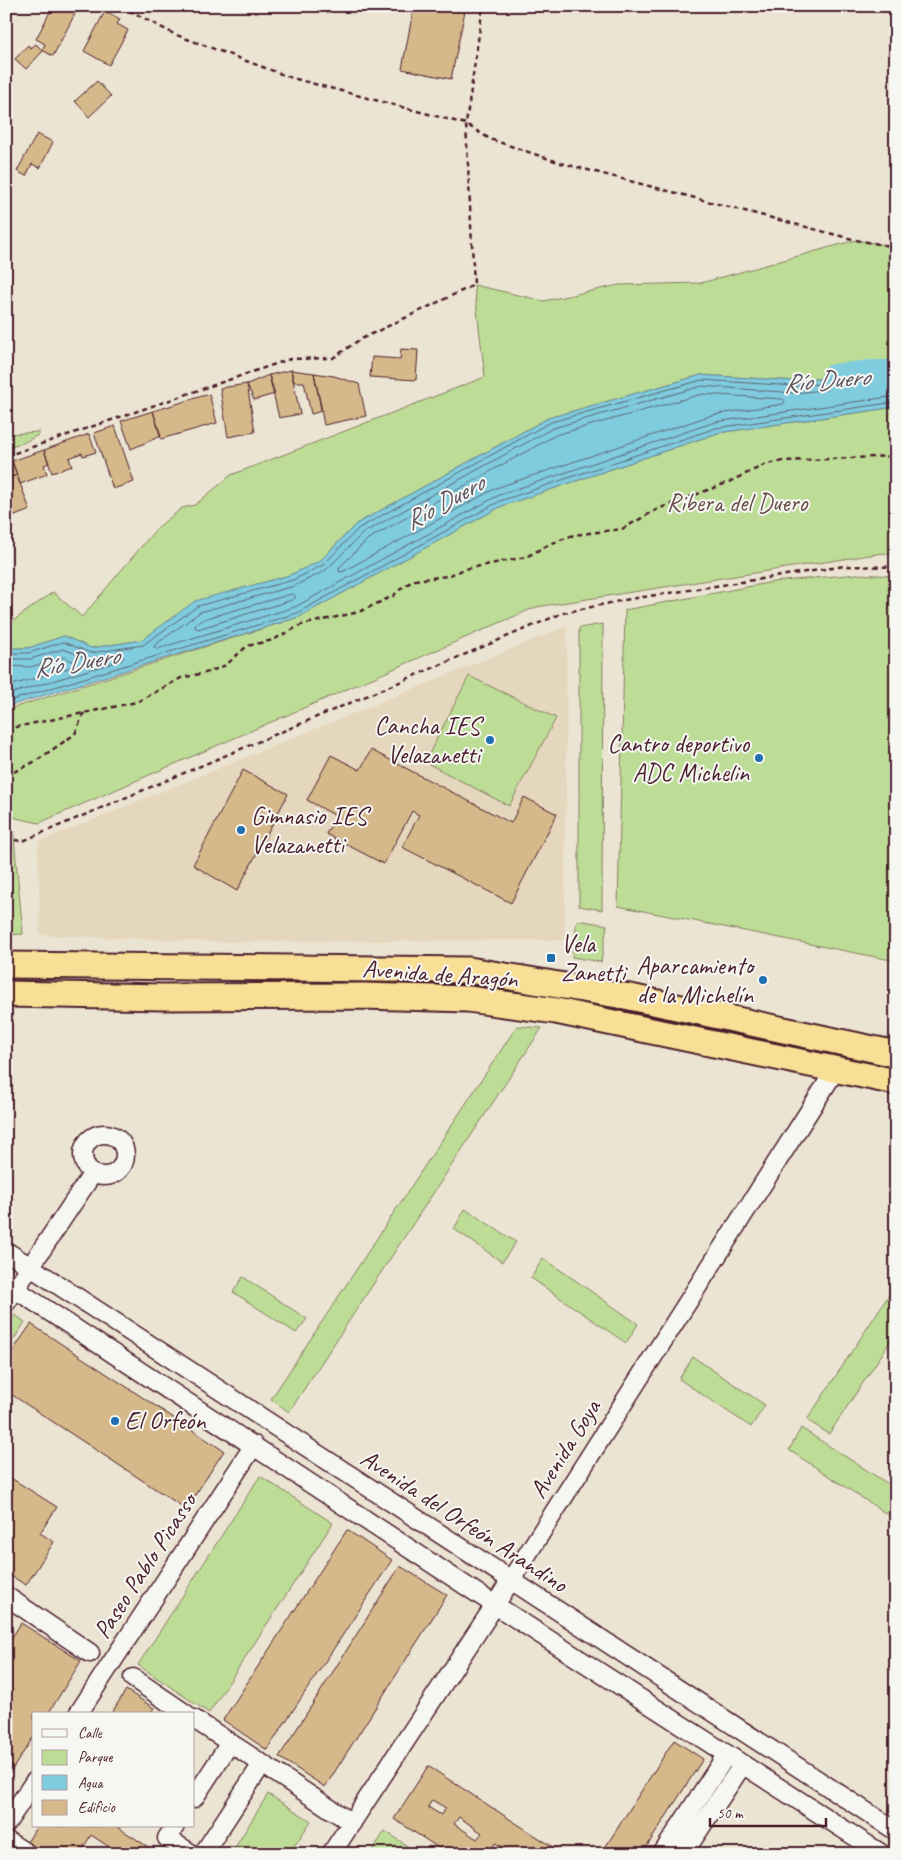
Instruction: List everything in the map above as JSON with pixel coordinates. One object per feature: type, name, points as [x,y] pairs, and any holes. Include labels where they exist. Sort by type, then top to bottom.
[{"type":"highway","name":"Avenida de Aragón","points":[[6,965],[469,970],[630,997],[896,1054]]},
{"type":"highway","name":"Avenida de Aragón","points":[[6,994],[163,997],[363,996],[468,999],[556,1011],[896,1082]]},
{"type":"street","points":[[836,1069],[896,1071]]},
{"type":"street","name":"Avenida Goya","points":[[331,1854],[495,1605],[836,1069]]},
{"type":"street","points":[[9,1292],[30,1266],[93,1173]]},
{"type":"street","name":"Avenida del Orfeón Arandino","points":[[6,1251],[896,1831]]},
{"type":"street","name":"Avenida del Orfeón Arandino","points":[[9,1292],[254,1445],[495,1605],[882,1854]]},
{"type":"street","name":"Paseo Pablo Picasso","points":[[79,1712],[254,1445]]},
{"type":"street","points":[[6,1596],[90,1652]]},
{"type":"street","points":[[132,1678],[183,1712]]},
{"type":"street","points":[[195,1720],[352,1823]]},
{"type":"street","points":[[195,1796],[230,1743]]},
{"type":"street","points":[[662,1854],[728,1754]]},
{"type":"street","points":[[203,1854],[262,1764]]},
{"type":"street","points":[[683,1854],[743,1764]]},
{"type":"street","points":[[6,1824],[32,1785]]},
{"type":"street","points":[[694,1806],[709,1815]]},
{"type":"street","points":[[174,1828],[167,1838],[192,1854]]},
{"type":"street","points":[[6,1840],[28,1854]]},
{"type":"path","points":[[121,6],[174,34],[292,78],[466,124],[490,139],[561,163],[856,240],[896,247]]},
{"type":"path","points":[[6,456],[290,359],[333,358],[359,340],[474,285],[466,124],[483,6]]},
{"type":"path","points":[[6,729],[136,702],[181,678],[209,672],[226,665],[247,646],[273,640],[301,625],[359,612],[393,596],[404,586],[415,580],[447,576],[465,569],[526,557],[550,544],[574,535],[622,529],[658,509],[728,482],[766,464],[784,460],[896,456]]},
{"type":"path","points":[[6,840],[23,841],[563,613],[624,600],[845,566],[896,567]]},
{"type":"path","points":[[6,776],[36,761],[74,734],[84,712]]},
{"type":"shaded area","points":[[567,626],[565,940],[219,942],[40,935],[38,842]]},
{"type":"green space","points":[[856,240],[896,247],[896,374],[872,374],[796,381],[701,375],[548,418],[356,524],[320,561],[290,575],[195,602],[142,640],[91,648],[64,636],[28,648],[6,648],[6,626],[53,592],[82,617],[157,528],[182,508],[195,505],[231,475],[485,377],[474,285],[544,301],[619,285],[701,283]]},
{"type":"green space","name":"Ribera del Duero","points":[[896,407],[896,556],[883,553],[536,607],[39,823],[12,817],[23,934],[6,935],[6,817],[9,817],[6,816],[6,710],[299,617],[502,506],[718,433]]},
{"type":"green space","points":[[39,432],[38,435],[23,443],[6,447],[6,434]]},
{"type":"green space","name":"Cantro deportivo ADC Michelin","points":[[857,574],[896,576],[896,961],[618,906],[625,610],[773,582]]},
{"type":"green space","points":[[603,624],[602,910],[579,906],[579,628]]},
{"type":"green space","name":"Cancha IES Velazanetti","points":[[469,676],[556,718],[509,806],[425,762]]},
{"type":"green space","points":[[577,920],[607,925],[601,962],[572,957]]},
{"type":"green space","points":[[517,1026],[542,1028],[289,1412],[271,1399]]},
{"type":"green space","points":[[465,1209],[516,1242],[502,1262],[454,1229]]},
{"type":"green space","points":[[543,1258],[638,1324],[626,1343],[531,1278]]},
{"type":"green space","points":[[243,1277],[307,1319],[296,1333],[233,1292]]},
{"type":"green space","points":[[896,1284],[896,1333],[829,1434],[807,1420]]},
{"type":"green space","points":[[15,1315],[25,1322],[6,1351],[6,1328]]},
{"type":"green space","points":[[693,1357],[765,1405],[751,1427],[679,1379]]},
{"type":"green space","points":[[801,1428],[896,1489],[896,1520],[789,1450]]},
{"type":"green space","points":[[260,1476],[333,1523],[209,1713],[138,1665]]},
{"type":"green space","points":[[268,1794],[311,1821],[289,1854],[231,1854]]},
{"type":"green space","points":[[385,1831],[419,1854],[370,1854]]},
{"type":"water","points":[[872,374],[896,374],[896,407],[718,433],[502,506],[299,617],[6,707],[6,648],[28,648],[64,636],[91,648],[142,640],[195,601],[290,575],[320,561],[356,524],[548,418],[701,375],[796,381]]},
{"type":"building","points":[[53,6],[79,6],[53,56],[42,50],[45,44],[36,39]]},
{"type":"building","points":[[414,6],[466,6],[451,79],[402,69]]},
{"type":"building","points":[[105,11],[120,19],[117,24],[128,30],[109,65],[84,51]]},
{"type":"building","points":[[36,44],[43,51],[26,69],[15,59],[28,45],[31,48]]},
{"type":"building","points":[[97,81],[111,96],[89,117],[75,101]]},
{"type":"building","points":[[37,134],[53,142],[40,168],[32,164],[26,176],[17,171]]},
{"type":"building","points":[[401,349],[418,350],[416,380],[370,377],[372,357],[400,359]]},
{"type":"building","points":[[291,370],[314,373],[322,411],[311,414],[304,382],[294,382]]},
{"type":"building","points":[[291,370],[300,414],[279,418],[269,375]]},
{"type":"building","points":[[314,373],[334,376],[359,384],[366,416],[324,425]]},
{"type":"building","points":[[269,375],[275,394],[254,400],[247,384]]},
{"type":"building","points":[[247,384],[255,432],[228,437],[220,388]]},
{"type":"building","points":[[209,394],[217,423],[161,439],[153,411]]},
{"type":"building","points":[[153,411],[161,436],[131,449],[121,421]]},
{"type":"building","points":[[115,426],[134,482],[113,489],[94,433]]},
{"type":"building","points":[[89,434],[96,452],[83,456],[82,453],[69,458],[72,466],[52,473],[44,450]]},
{"type":"building","points":[[44,450],[49,463],[44,465],[47,474],[20,484],[12,461]]},
{"type":"building","points":[[12,461],[17,475],[6,479],[6,462]]},
{"type":"building","points":[[17,475],[30,510],[15,516],[6,494],[6,479]]},
{"type":"building","points":[[371,750],[511,823],[524,797],[557,814],[511,903],[402,847],[419,815],[412,811],[384,864],[326,834],[336,816],[307,800],[331,755],[360,770]]},
{"type":"building","name":"Gimnasio IES Velazanetti","points":[[243,770],[288,794],[237,891],[193,865]]},
{"type":"building","name":"El Orfeón","points":[[31,1324],[224,1451],[186,1509],[6,1391],[6,1361]]},
{"type":"building","points":[[6,1475],[57,1507],[40,1533],[54,1542],[26,1585],[11,1576],[10,1579],[6,1576]]},
{"type":"building","points":[[347,1530],[392,1560],[267,1750],[223,1720]]},
{"type":"building","points":[[400,1566],[447,1595],[325,1787],[279,1757]]},
{"type":"building","points":[[21,1623],[81,1661],[49,1712],[32,1712],[32,1739],[6,1779],[6,1647]]},
{"type":"building","points":[[126,1690],[154,1708],[151,1712],[112,1712]]},
{"type":"building","points":[[674,1740],[703,1759],[642,1854],[601,1854]]},
{"type":"building","points":[[428,1766],[564,1854],[515,1854],[495,1843],[492,1849],[500,1854],[448,1854],[394,1819]],"holes":[[[432,1800],[446,1808],[441,1815],[428,1807]],[[459,1817],[482,1833],[477,1839],[454,1824]]]},
{"type":"building","points":[[36,1828],[119,1828],[159,1854],[120,1854],[91,1835],[82,1850],[88,1854],[41,1854],[26,1844]]},
{"type":"waterway","name":"Río Duero","points":[[835,378],[872,374],[896,374]]},
{"type":"place","name":"Cancha IES Velazanetti","points":[[490,740]]},
{"type":"place","name":"Cantro deportivo ADC Michelin","points":[[759,758]]},
{"type":"place","name":"Gimnasio IES Velazanetti","points":[[241,830]]},
{"type":"place","name":"Vela Zanetti","points":[[551,958]]},
{"type":"place","name":"Aparcamiento de la Michelín","points":[[763,980]]},
{"type":"place","name":"El Orfeón","points":[[115,1421]]}]
